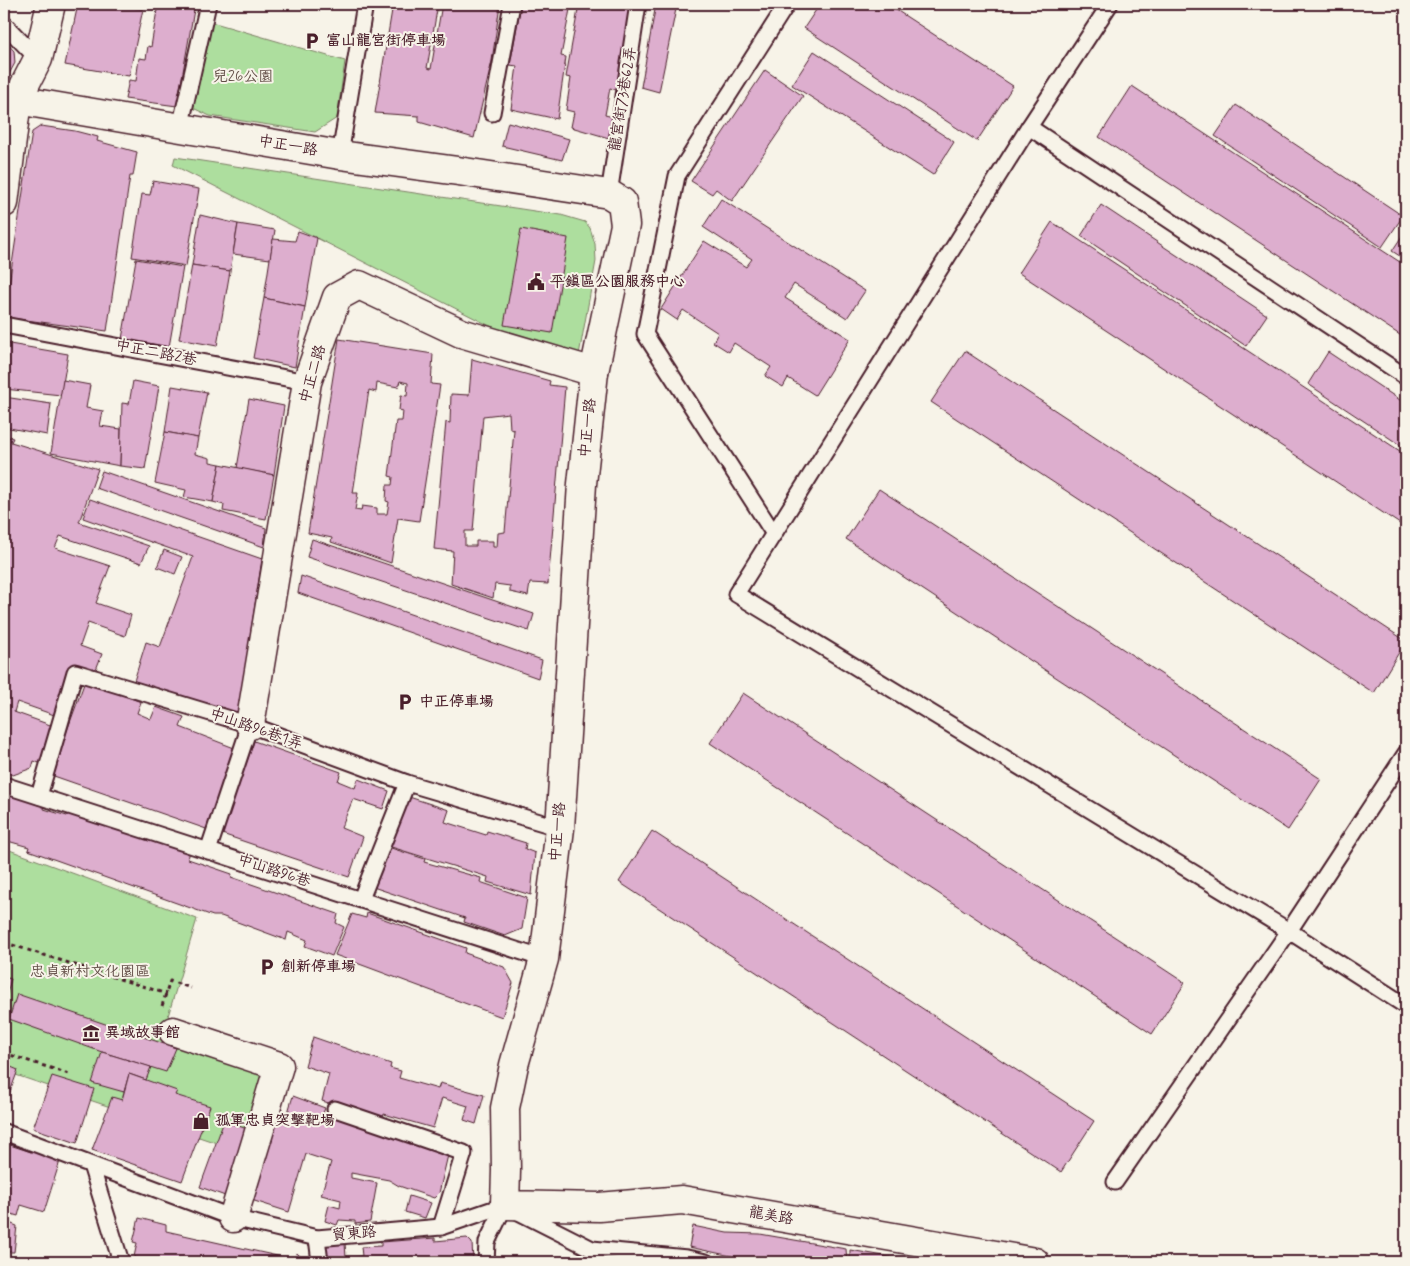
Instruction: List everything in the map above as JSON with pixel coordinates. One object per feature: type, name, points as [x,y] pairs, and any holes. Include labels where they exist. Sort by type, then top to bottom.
[{"type":"street","points":[[4,203],[11,101],[38,59],[51,4]]},
{"type":"street","name":"中正一路","points":[[11,101],[340,155],[608,194],[622,202],[625,225],[594,372],[581,494],[560,828],[544,959],[514,1065],[505,1108],[505,1205]]},
{"type":"street","name":"中正二路","points":[[250,726],[307,382],[337,297],[358,285],[461,333],[594,372]]},
{"type":"street","points":[[173,1031],[279,1066],[233,1218]]},
{"type":"street","name":"龍美路","points":[[505,1205],[599,1207],[682,1200],[1035,1262]]},
{"type":"lane","points":[[180,128],[208,4]]},
{"type":"lane","points":[[340,155],[365,4]]},
{"type":"lane","points":[[492,113],[512,4]]},
{"type":"lane","name":"龍宮街73巷62弄","points":[[608,194],[638,4]]},
{"type":"lane","points":[[774,534],[645,334],[677,176],[787,4]]},
{"type":"lane","points":[[1110,4],[1029,127],[736,594],[1289,931],[1406,1006]]},
{"type":"lane","points":[[4,24],[38,59]]},
{"type":"lane","points":[[1029,127],[1406,377]]},
{"type":"lane","name":"中正二路2巷","points":[[4,325],[307,382]]},
{"type":"lane","name":"中山路96巷1弄","points":[[38,796],[75,672],[250,726],[407,783],[560,828]]},
{"type":"lane","points":[[208,851],[250,726]]},
{"type":"lane","points":[[1115,1182],[1289,931],[1406,753]]},
{"type":"lane","points":[[362,899],[407,783]]},
{"type":"lane","name":"中山路96巷","points":[[4,785],[544,959]]},
{"type":"lane","points":[[334,1109],[464,1153],[441,1227]]},
{"type":"lane","name":"貿東路","points":[[4,1132],[233,1218],[317,1238],[441,1227],[505,1205]]},
{"type":"lane","points":[[91,1165],[121,1262]]},
{"type":"lane","points":[[505,1205],[593,1255],[706,1262]]},
{"type":"lane","name":"中正一路","points":[[486,1262],[487,1242],[505,1205]]},
{"type":"lane","points":[[317,1238],[320,1262]]},
{"type":"path","points":[[4,965],[9,944],[167,994]]},
{"type":"path","points":[[4,1052],[72,1075]]},
{"type":"green space","name":"兒26公園","points":[[208,21],[345,61],[337,118],[315,132],[210,116],[193,108]]},
{"type":"green space","points":[[175,157],[561,215],[585,222],[590,228],[595,244],[596,261],[579,355],[555,359],[173,165]]},
{"type":"green space","name":"忠貞新村文化園區","points":[[4,848],[197,919],[168,1016],[294,1065],[258,1157],[4,1071]]},
{"type":"building","points":[[78,4],[136,4],[135,8],[143,9],[129,76],[65,65]]},
{"type":"building","points":[[158,4],[195,4],[177,106],[125,99],[129,80],[136,81],[139,58],[146,59],[148,46],[151,47]]},
{"type":"building","points":[[393,4],[438,4],[427,68],[431,69],[442,4],[500,4],[492,61],[474,138],[419,122],[419,116],[375,113]]},
{"type":"building","points":[[521,4],[571,4],[561,56],[566,57],[557,119],[511,109],[517,66],[510,65]]},
{"type":"building","points":[[579,4],[632,4],[617,90],[610,88],[605,115],[613,117],[609,138],[571,127],[574,112],[566,110],[571,78],[566,77]]},
{"type":"building","points":[[656,4],[677,4],[659,92],[641,87]]},
{"type":"building","points":[[820,4],[887,4],[1013,86],[977,141],[804,28]]},
{"type":"building","points":[[4,40],[14,51],[15,63],[9,74],[4,78]]},
{"type":"building","points":[[814,51],[954,142],[933,175],[792,85]]},
{"type":"building","points":[[765,70],[803,96],[732,201],[716,189],[712,194],[691,181]]},
{"type":"building","points":[[1132,86],[1406,266],[1406,339],[1099,137]]},
{"type":"building","points":[[1236,105],[1403,216],[1382,247],[1215,136]]},
{"type":"building","points":[[508,122],[569,139],[562,160],[502,146]]},
{"type":"building","points":[[41,126],[75,131],[98,137],[97,141],[137,152],[133,176],[130,176],[107,331],[4,317],[32,132]]},
{"type":"building","points":[[153,181],[199,189],[186,266],[132,257],[142,194],[150,195]]},
{"type":"building","points":[[721,199],[865,291],[847,318],[794,284],[785,298],[850,339],[815,395],[788,378],[783,387],[765,376],[771,367],[734,343],[729,352],[713,342],[718,333],[683,310],[677,320],[661,309],[704,241],[746,267],[752,259],[703,227]]},
{"type":"building","points":[[1101,205],[1267,315],[1246,346],[1081,236]]},
{"type":"building","points":[[200,215],[238,224],[230,271],[192,265]]},
{"type":"building","points":[[1052,222],[1406,455],[1406,528],[1019,273]]},
{"type":"building","points":[[238,224],[275,230],[270,259],[233,254]]},
{"type":"building","name":"平鎮區公園服務中心","points":[[521,229],[568,238],[552,333],[504,325]]},
{"type":"building","points":[[1406,230],[1406,260],[1392,251]]},
{"type":"building","points":[[298,231],[317,238],[305,307],[264,298],[273,239],[295,241]]},
{"type":"building","points":[[136,259],[183,267],[169,347],[122,339]]},
{"type":"building","points":[[192,265],[230,271],[217,346],[179,339]]},
{"type":"building","points":[[264,298],[305,307],[295,367],[253,358]]},
{"type":"building","points":[[339,339],[433,354],[431,384],[440,385],[419,521],[398,518],[391,563],[331,542],[332,538],[308,533]],"holes":[[[400,381],[408,383],[407,396],[401,395],[399,410],[403,411],[402,421],[396,421],[389,476],[393,477],[392,485],[387,485],[386,501],[389,502],[387,514],[377,514],[377,508],[362,506],[361,511],[355,510],[358,493],[353,493],[369,390],[376,392],[377,383],[398,387]]]},
{"type":"building","points":[[4,343],[68,354],[61,395],[4,389]]},
{"type":"building","points":[[965,351],[1406,641],[1374,693],[931,402]]},
{"type":"building","points":[[1328,352],[1406,404],[1406,449],[1308,384]]},
{"type":"building","points":[[472,359],[550,381],[549,385],[565,387],[548,584],[530,583],[528,596],[510,592],[510,586],[495,584],[493,598],[451,584],[453,551],[434,549],[446,422],[450,423],[451,394],[469,395]],"holes":[[[509,413],[510,429],[514,430],[505,532],[498,533],[497,547],[493,547],[493,541],[476,541],[476,546],[465,546],[465,531],[473,531],[483,416]]]},
{"type":"building","points":[[63,380],[90,385],[86,408],[103,411],[100,426],[121,429],[120,466],[51,453]]},
{"type":"building","points":[[133,381],[159,386],[145,469],[120,466],[122,403],[129,404]]},
{"type":"building","points":[[172,386],[207,392],[198,438],[165,432]]},
{"type":"building","points":[[4,397],[51,404],[47,435],[4,427]]},
{"type":"building","points":[[249,399],[284,406],[274,475],[237,468]]},
{"type":"building","points":[[165,432],[198,438],[195,454],[210,458],[210,462],[220,464],[213,502],[184,497],[186,490],[155,483]]},
{"type":"building","points":[[4,436],[13,438],[11,442],[98,469],[79,522],[149,546],[141,563],[60,536],[55,548],[110,566],[96,603],[131,615],[125,636],[88,623],[80,646],[102,654],[95,672],[77,665],[60,717],[17,702],[14,712],[53,726],[42,764],[34,761],[32,768],[13,775],[4,772]]},
{"type":"building","points":[[220,464],[274,475],[266,519],[223,511],[224,505],[213,502]]},
{"type":"building","points":[[102,471],[266,528],[264,547],[96,488]]},
{"type":"building","points":[[879,489],[1321,779],[1288,830],[846,539]]},
{"type":"building","points":[[90,499],[262,559],[238,715],[134,681],[146,642],[160,647],[193,557],[83,518]]},
{"type":"building","points":[[312,539],[534,614],[529,631],[307,557]]},
{"type":"building","points":[[164,550],[182,557],[175,574],[157,567]]},
{"type":"building","points":[[301,576],[542,660],[538,678],[298,593]]},
{"type":"building","points":[[85,681],[141,702],[137,713],[151,719],[156,707],[184,717],[180,727],[242,751],[212,831],[51,775]]},
{"type":"building","points":[[743,693],[1185,983],[1152,1034],[710,743]]},
{"type":"building","points":[[254,741],[341,772],[338,781],[355,788],[358,779],[389,791],[383,809],[353,799],[341,828],[363,837],[349,877],[222,834]]},
{"type":"building","points":[[4,789],[46,801],[44,809],[67,816],[70,810],[190,851],[188,859],[232,874],[231,877],[338,914],[336,923],[344,927],[332,956],[305,946],[307,940],[288,932],[286,940],[221,916],[213,916],[28,850],[29,847],[4,840]]},
{"type":"building","points":[[406,796],[449,810],[445,822],[486,835],[487,831],[526,843],[525,849],[535,853],[531,895],[487,882],[488,877],[388,846]]},
{"type":"building","points":[[652,831],[1094,1121],[1061,1172],[619,882]]},
{"type":"building","points":[[388,847],[425,859],[424,862],[481,878],[480,882],[527,898],[522,929],[505,936],[464,922],[465,918],[373,887]]},
{"type":"building","points":[[367,913],[466,948],[465,953],[504,967],[513,983],[502,1017],[335,955],[352,914],[366,918]]},
{"type":"building","points":[[4,977],[11,979],[6,997],[4,996]]},
{"type":"building","name":"異域故事館","points":[[17,994],[176,1048],[166,1072],[102,1052],[9,1019]]},
{"type":"building","points":[[313,1037],[391,1064],[390,1068],[401,1071],[399,1078],[438,1089],[440,1083],[484,1095],[476,1124],[464,1120],[468,1106],[442,1098],[433,1128],[384,1114],[383,1119],[322,1101],[329,1074],[305,1066]]},
{"type":"building","points":[[102,1052],[151,1067],[146,1080],[129,1074],[124,1092],[92,1083]]},
{"type":"building","points":[[4,1064],[18,1070],[4,1108]]},
{"type":"building","points":[[129,1074],[177,1091],[175,1095],[210,1106],[182,1181],[92,1150],[112,1097],[122,1100]]},
{"type":"building","points":[[52,1076],[94,1089],[77,1143],[33,1128]]},
{"type":"building","points":[[293,1096],[325,1108],[323,1113],[448,1155],[439,1193],[434,1198],[399,1186],[389,1180],[351,1173],[351,1178],[377,1183],[370,1222],[355,1224],[355,1221],[339,1220],[337,1225],[325,1221],[329,1205],[340,1208],[341,1200],[321,1195],[331,1162],[306,1154],[289,1212],[245,1198],[271,1114],[286,1119]]},
{"type":"building","points":[[224,1121],[253,1131],[228,1197],[200,1187]]},
{"type":"building","points":[[4,1143],[31,1152],[32,1149],[60,1161],[44,1212],[21,1205],[18,1216],[4,1212]]},
{"type":"building","points":[[409,1196],[431,1203],[425,1218],[405,1212]]},
{"type":"building","points":[[139,1218],[166,1225],[166,1231],[295,1260],[297,1253],[306,1262],[141,1262],[142,1259],[134,1257],[137,1243],[133,1242]]},
{"type":"building","points":[[4,1221],[17,1226],[14,1252],[4,1252]]},
{"type":"building","points":[[693,1226],[727,1233],[760,1234],[846,1249],[847,1262],[744,1262],[735,1260],[736,1257],[689,1247]]},
{"type":"building","points":[[435,1238],[435,1241],[467,1238],[472,1243],[473,1262],[324,1262],[322,1244],[345,1243],[346,1258],[362,1256],[361,1247],[381,1246],[381,1242]]},
{"type":"building","points":[[850,1250],[918,1262],[850,1262]]},
{"type":"place","name":"富山龍宮街停車場","points":[[312,41]]},
{"type":"place","name":"平鎮區公園服務中心","points":[[536,282]]},
{"type":"place","name":"中正停車場","points":[[405,702]]},
{"type":"place","name":"創新停車場","points":[[267,967]]},
{"type":"place","name":"異域故事館","points":[[91,1033]]},
{"type":"place","name":"孤軍忠貞突擊靶場","points":[[201,1121]]}]
